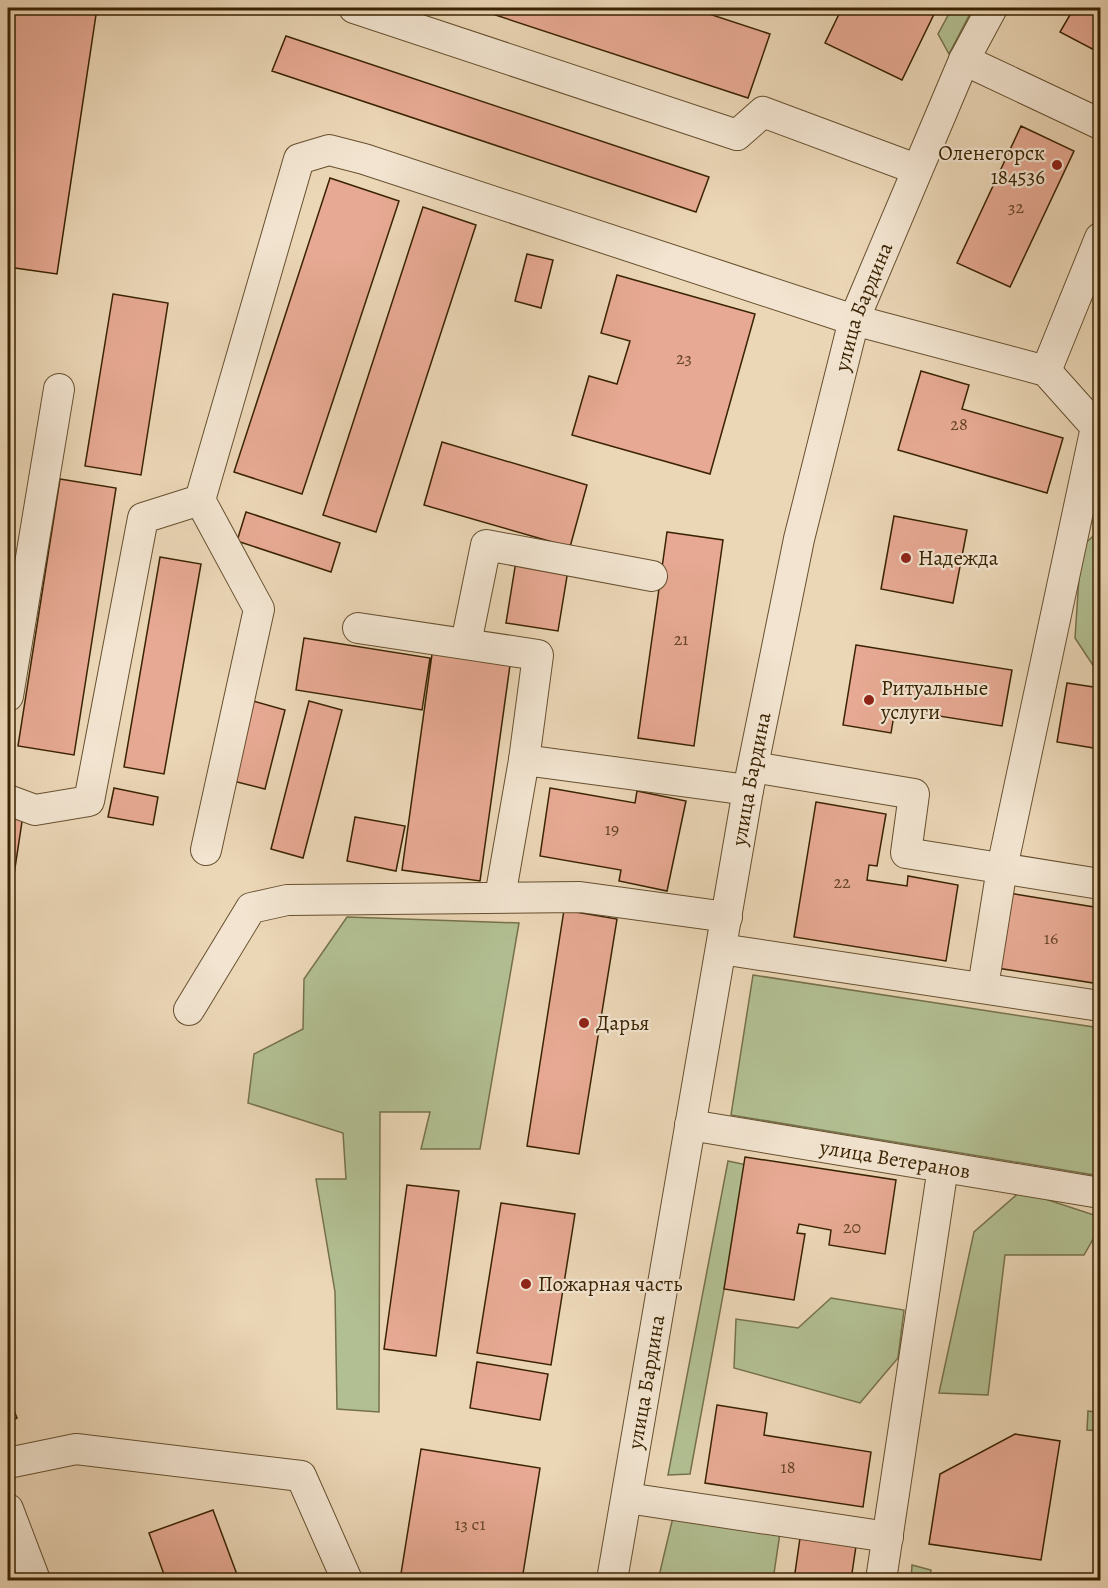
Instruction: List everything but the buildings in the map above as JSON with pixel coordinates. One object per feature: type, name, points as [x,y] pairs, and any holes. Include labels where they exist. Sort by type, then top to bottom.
[{"type":"street","points":[[354,8],[737,135],[763,112],[916,169]]},
{"type":"street","name":"улица Бардина","points":[[612,1581],[750,779],[799,539],[854,320],[964,60],[992,8]]},
{"type":"street","points":[[964,60],[1101,123]]},
{"type":"street","points":[[206,850],[259,609],[200,500],[299,159],[329,150],[854,320],[1046,371],[1096,427],[1002,868],[983,987]]},
{"type":"street","points":[[1046,371],[1101,238]]},
{"type":"street","points":[[8,696],[59,389]]},
{"type":"street","points":[[8,800],[35,810],[89,801],[143,518],[200,500]]},
{"type":"street","points":[[466,643],[486,545],[652,576]]},
{"type":"street","points":[[358,628],[538,655],[524,760],[500,897]]},
{"type":"street","points":[[524,760],[914,794],[906,853],[1101,884]]},
{"type":"street","points":[[189,1010],[251,908],[287,900],[580,897],[727,917]]},
{"type":"street","points":[[721,950],[1101,1006]]},
{"type":"street","name":"улица Ветеранов","points":[[690,1125],[1101,1193]]},
{"type":"street","points":[[881,1581],[943,1167]]},
{"type":"street","points":[[8,1463],[76,1449],[301,1476],[347,1581]]},
{"type":"street","points":[[627,1498],[888,1537]]},
{"type":"street","points":[[8,1509],[34,1581]]},
{"type":"green space","points":[[952,8],[973,8],[949,54],[938,34]]},
{"type":"green space","points":[[1100,530],[1100,676],[1075,638],[1081,547]]},
{"type":"green space","points":[[347,917],[519,923],[480,1149],[421,1149],[430,1112],[380,1112],[379,1412],[337,1409],[335,1292],[316,1179],[346,1179],[343,1133],[248,1103],[254,1054],[303,1029],[304,979]]},
{"type":"green space","points":[[753,975],[1100,1028],[1100,1176],[731,1115]]},
{"type":"green space","points":[[728,1161],[747,1165],[690,1474],[668,1475]]},
{"type":"green space","points":[[1021,1191],[1100,1217],[1100,1227],[1084,1255],[1005,1255],[988,1395],[939,1393],[974,1232]]},
{"type":"green space","points":[[831,1298],[904,1310],[898,1358],[860,1403],[734,1368],[736,1319],[798,1328]]},
{"type":"green space","points":[[1088,1411],[1100,1413],[1100,1431],[1087,1430]]},
{"type":"green space","points":[[675,1509],[781,1526],[773,1580],[658,1580]]},
{"type":"green space","points":[[912,1565],[931,1570],[930,1580],[911,1580]]},
{"type":"place","name":"Оленегорск 184536","points":[[1057,165]]},
{"type":"place","name":"Надежда","points":[[906,558]]},
{"type":"place","name":"Ритуальные услуги","points":[[869,700]]},
{"type":"place","name":"Дарья","points":[[584,1023]]},
{"type":"place","name":"Пожарная часть","points":[[526,1284]]}]
